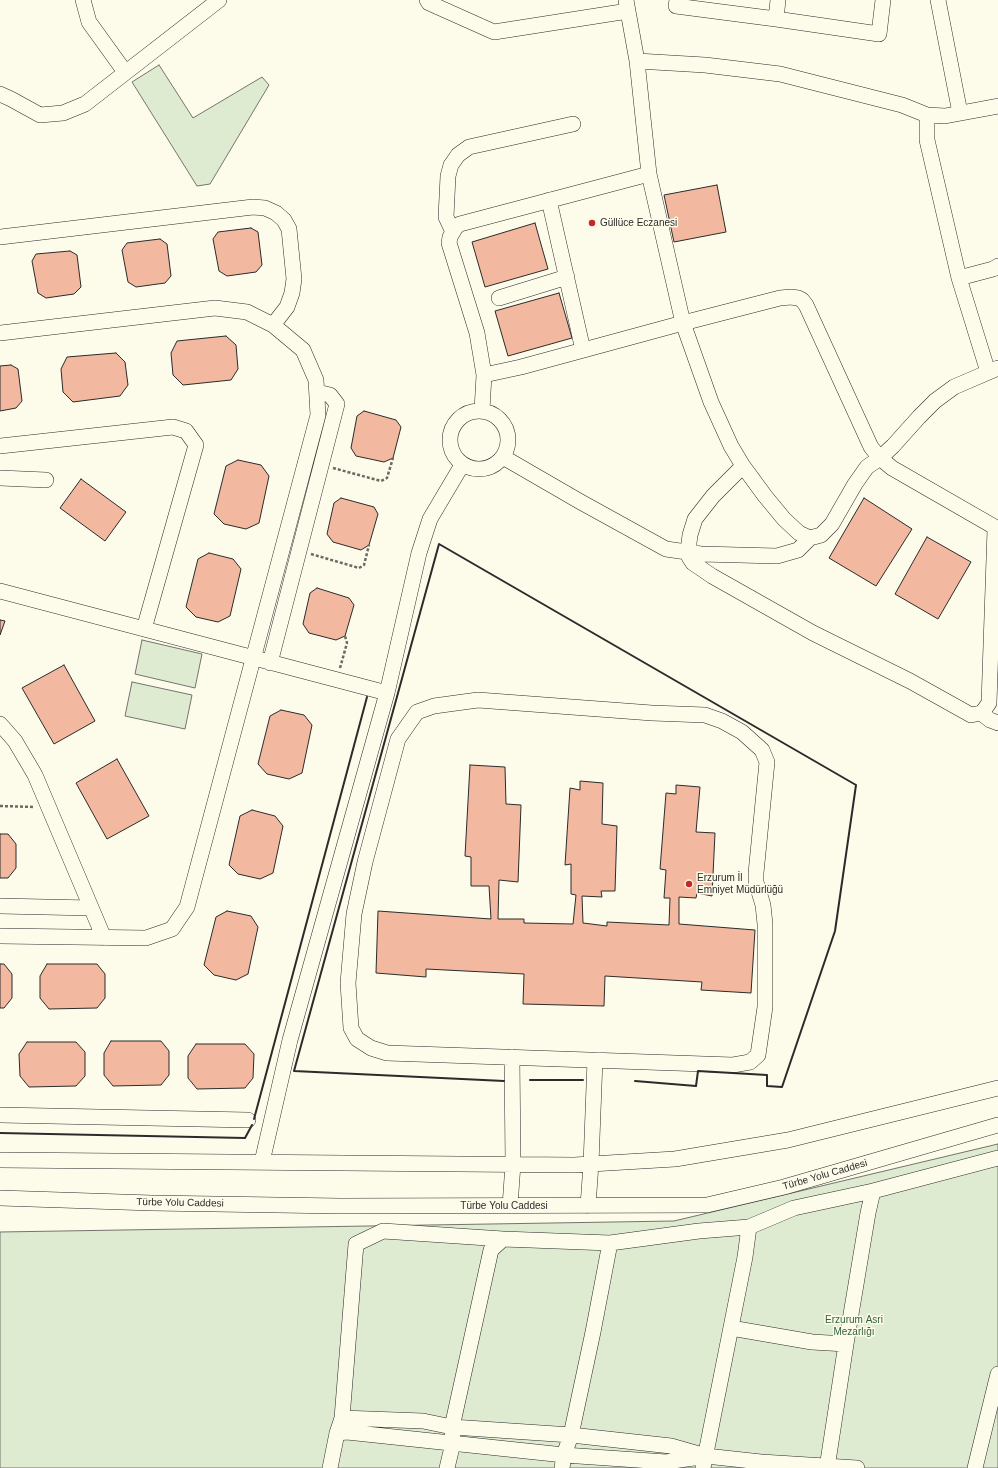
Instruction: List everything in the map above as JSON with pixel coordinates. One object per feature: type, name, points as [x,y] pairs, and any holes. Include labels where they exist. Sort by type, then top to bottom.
[{"type":"street","points":[[83,0],[89,22],[125,72]]},
{"type":"street","points":[[0,94],[40,115],[63,114],[85,104],[219,0]]},
{"type":"street","points":[[677,0],[676,6],[879,34],[883,0]]},
{"type":"street","points":[[776,19],[778,0]]},
{"type":"street","points":[[938,0],[960,113]]},
{"type":"street","points":[[424,1],[494,32],[627,5],[638,61],[649,174],[683,323],[711,402],[731,446],[743,466],[784,519],[799,533],[810,538],[826,532],[867,466],[880,458],[936,401],[954,387],[993,370],[959,278],[927,140],[927,115]]},
{"type":"street","points":[[638,61],[705,65],[780,74],[902,105],[927,115],[945,116],[998,106]]},
{"type":"street","points":[[453,232],[446,217],[448,176],[451,165],[458,155],[469,147],[573,124]]},
{"type":"street","points":[[482,410],[484,375],[477,333],[449,243],[453,232],[460,224],[649,174]]},
{"type":"street","points":[[549,200],[583,350]]},
{"type":"street","points":[[0,237],[253,207],[265,208],[276,213],[284,220],[289,229],[294,279],[292,293],[287,307],[274,325]]},
{"type":"street","points":[[959,278],[996,272]]},
{"type":"street","points":[[499,298],[567,277]]},
{"type":"street","points":[[484,375],[521,367],[780,298],[791,297],[802,300],[806,305],[859,423],[871,447],[880,458],[892,468],[996,529],[989,703],[981,713],[971,715],[910,681],[813,633],[706,572],[693,563],[689,557],[689,552],[690,535],[695,519],[713,496],[743,466]]},
{"type":"street","points":[[0,333],[215,308],[247,312],[274,325],[303,350],[316,380],[318,416],[187,907],[172,929],[146,938],[0,936]]},
{"type":"street","points":[[270,663],[337,404],[330,395],[317,392]]},
{"type":"street","points":[[482,410],[492,413],[500,418],[505,425],[509,441],[503,457],[498,463],[490,468],[480,470],[471,469],[462,464],[456,458],[451,449],[449,440],[451,430],[456,422],[463,415],[472,411],[482,410]]},
{"type":"street","points":[[0,446],[173,427],[186,431],[196,445],[144,629]]},
{"type":"street","points":[[503,457],[666,549],[701,554],[777,556],[798,550],[810,538]]},
{"type":"street","points":[[262,1162],[290,1040],[387,693],[418,553],[430,519],[462,464]]},
{"type":"street","points":[[0,478],[46,480]]},
{"type":"street","points":[[0,591],[387,693]]},
{"type":"street","points":[[478,700],[705,715],[722,721],[742,732],[759,745],[767,762],[756,873],[756,882],[763,905],[765,924],[765,1007],[758,1055],[750,1062],[733,1065],[512,1057],[387,1053],[371,1048],[357,1039],[351,1028],[348,983],[354,914],[365,862],[398,739],[417,712],[434,706],[478,700]]},
{"type":"street","points":[[981,713],[990,720],[998,723]]},
{"type":"street","points":[[0,724],[15,741],[35,775],[104,938]]},
{"type":"street","points":[[0,906],[91,908]]},
{"type":"street","points":[[510,1206],[513,1164],[512,1057]]},
{"type":"street","points":[[588,1206],[595,1060]]},
{"type":"street","points":[[0,1160],[591,1164],[675,1159],[788,1140],[998,1084]]},
{"type":"street","points":[[0,1115],[248,1120]]},
{"type":"street","name":"Türbe Yolu Caddesi","points":[[0,1198],[152,1203],[510,1206],[707,1205],[784,1187],[998,1125]]},
{"type":"street","points":[[330,1468],[342,1418],[356,1244],[383,1231],[503,1239],[610,1243],[699,1231],[749,1227],[794,1208],[873,1191],[998,1158]]},
{"type":"street","points":[[827,1467],[846,1344],[873,1191]]},
{"type":"street","points":[[704,1462],[745,1257],[749,1227]]},
{"type":"street","points":[[447,1468],[453,1443],[452,1427],[491,1250],[503,1239]]},
{"type":"street","points":[[563,1461],[571,1435],[610,1243]]},
{"type":"street","points":[[731,1328],[812,1342],[846,1344]]},
{"type":"street","points":[[976,1468],[998,1374]]},
{"type":"street","points":[[342,1418],[423,1421],[452,1427],[571,1435],[671,1446],[704,1462]]},
{"type":"street","points":[[337,1434],[347,1432],[453,1443],[563,1461],[761,1462],[857,1468]]},
{"type":"path","points":[[321,465],[381,481],[387,478],[393,458]]},
{"type":"path","points":[[299,551],[359,568],[364,565],[369,546]]},
{"type":"path","points":[[336,680],[346,643],[345,636]]},
{"type":"path","points":[[0,806],[49,807]]},
{"type":"green space","points":[[159,65],[193,118],[262,77],[269,85],[210,184],[197,186],[132,82]]},
{"type":"green space","points":[[142,640],[202,654],[195,688],[135,674]]},
{"type":"green space","points":[[132,682],[192,695],[185,729],[125,716]]},
{"type":"green space","name":"Erzurum Asri Mezarlığı","points":[[998,1144],[998,1468],[0,1468],[0,1232],[674,1221]]},
{"type":"building","points":[[717,185],[726,232],[674,242],[664,195]]},
{"type":"building","points":[[535,223],[548,269],[485,287],[472,242]]},
{"type":"building","points":[[251,228],[258,232],[262,265],[256,272],[227,276],[219,271],[213,239],[218,232]]},
{"type":"building","points":[[160,239],[167,244],[171,276],[165,283],[136,287],[128,282],[122,250],[127,243]]},
{"type":"building","points":[[70,251],[77,255],[81,287],[74,294],[46,298],[38,293],[32,261],[36,254]]},
{"type":"building","points":[[559,293],[572,338],[508,356],[495,311]]},
{"type":"building","points":[[226,336],[236,345],[238,369],[231,380],[183,385],[173,375],[171,353],[177,341]]},
{"type":"building","points":[[116,353],[125,362],[128,385],[120,396],[73,402],[63,392],[61,369],[67,357]]},
{"type":"building","points":[[11,365],[18,369],[22,401],[16,408],[0,411],[0,366]]},
{"type":"building","points":[[364,411],[396,420],[401,427],[393,458],[384,462],[356,456],[351,448],[357,416]]},
{"type":"building","points":[[238,460],[261,465],[269,476],[259,523],[246,529],[224,524],[214,514],[226,466]]},
{"type":"building","points":[[81,479],[126,512],[105,541],[60,508]]},
{"type":"building","points":[[341,498],[374,507],[378,514],[369,545],[361,550],[333,542],[327,534],[334,503]]},
{"type":"building","points":[[864,498],[912,529],[876,586],[829,558]]},
{"type":"building","points":[[927,537],[971,562],[938,619],[895,594]]},
{"type":"building","points":[[209,553],[233,559],[241,569],[230,616],[218,622],[196,617],[186,607],[198,559]]},
{"type":"building","points":[[317,588],[349,598],[354,605],[345,636],[336,640],[309,633],[303,624],[310,593]]},
{"type":"building","points":[[0,620],[5,621],[0,635]]},
{"type":"building","points":[[64,665],[95,721],[54,744],[22,688]]},
{"type":"building","points":[[281,710],[304,715],[312,725],[302,773],[289,779],[267,774],[258,764],[270,716]]},
{"type":"building","points":[[117,759],[149,816],[107,839],[76,783]]},
{"type":"building","name":"Erzurum İl Emniyet Müdürlüğü","points":[[470,765],[505,767],[506,804],[521,805],[518,882],[499,880],[498,919],[524,919],[524,923],[573,924],[576,895],[571,894],[571,864],[565,865],[570,788],[580,790],[580,781],[603,783],[602,824],[617,826],[615,891],[601,891],[602,897],[582,896],[583,923],[607,926],[607,922],[669,925],[670,898],[664,898],[666,870],[660,869],[666,793],[676,794],[676,785],[700,787],[696,832],[715,833],[712,896],[697,893],[696,898],[679,897],[679,924],[755,930],[751,993],[701,990],[702,982],[605,976],[604,1006],[523,1004],[524,974],[426,969],[426,977],[376,973],[378,911],[491,919],[489,886],[471,886],[471,857],[465,856]]},
{"type":"building","points":[[252,810],[275,816],[283,826],[273,873],[260,879],[238,874],[229,865],[240,816]]},
{"type":"building","points":[[0,834],[8,834],[16,844],[16,868],[8,878],[0,878]]},
{"type":"building","points":[[227,911],[251,916],[258,927],[248,974],[236,980],[214,975],[204,965],[216,917]]},
{"type":"building","points":[[0,964],[4,964],[12,974],[12,998],[4,1008],[0,1008]]},
{"type":"building","points":[[47,964],[97,964],[105,974],[105,998],[97,1008],[49,1009],[40,998],[40,976]]},
{"type":"building","points":[[111,1041],[161,1041],[169,1051],[169,1075],[161,1085],[113,1086],[104,1075],[104,1053]]},
{"type":"building","points":[[27,1042],[76,1042],[85,1052],[85,1076],[76,1086],[29,1087],[20,1076],[19,1054]]},
{"type":"building","points":[[196,1044],[245,1044],[254,1054],[253,1078],[245,1088],[197,1089],[188,1078],[188,1056]]},
{"type":"wall","points":[[504,1081],[294,1071],[439,544],[856,785],[835,931],[782,1087],[767,1086],[767,1075],[698,1071],[696,1086],[635,1081]]},
{"type":"wall","points":[[254,1119],[367,697]]},
{"type":"wall","points":[[530,1080],[583,1080]]},
{"type":"wall","points":[[0,1133],[245,1138],[252,1125]]},
{"type":"place","name":"Güllüce Eczanesi","points":[[592,223]]},
{"type":"place","name":"Erzurum İl Emniyet Müdürlüğü","points":[[689,884]]}]
